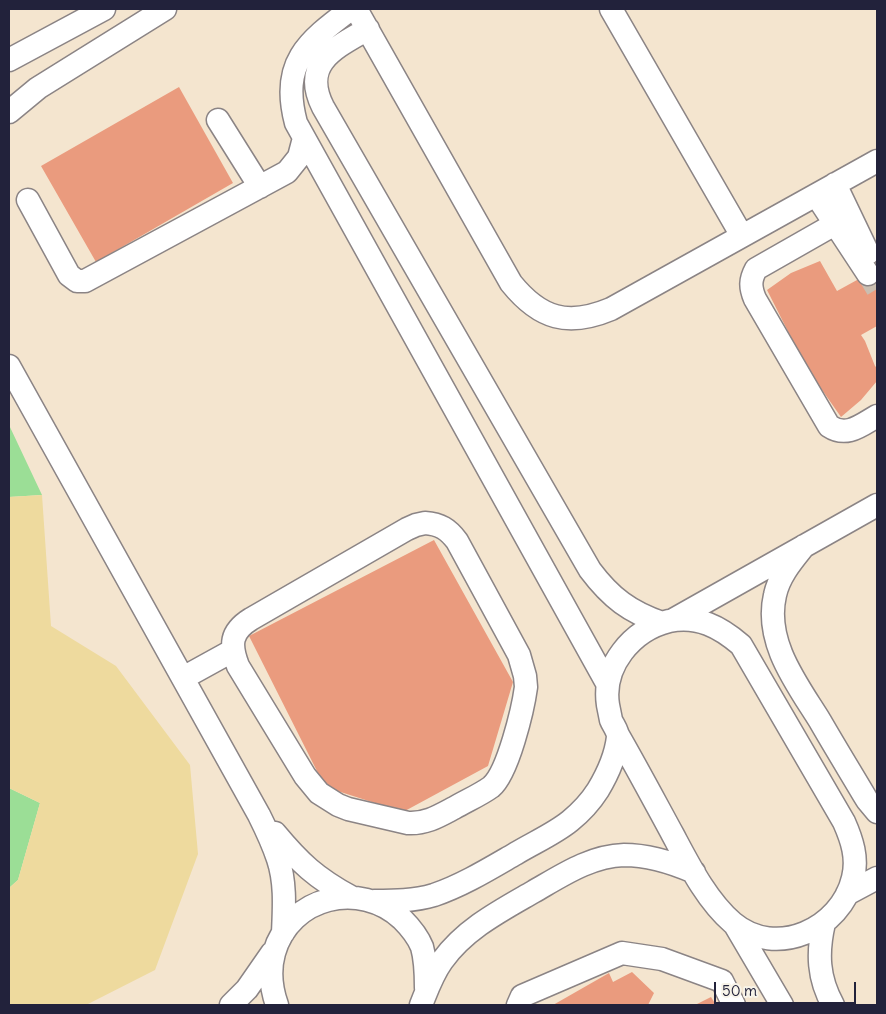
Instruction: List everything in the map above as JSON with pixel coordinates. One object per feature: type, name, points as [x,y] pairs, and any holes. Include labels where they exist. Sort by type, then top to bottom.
[{"type":"street","points":[[9,60],[104,9]]},
{"type":"street","points":[[9,112],[38,88],[165,9]]},
{"type":"street","points":[[351,9],[321,32],[299,58],[293,73],[291,90],[292,107],[296,123],[608,685]]},
{"type":"street","points":[[356,9],[500,266],[523,298],[538,309],[556,316],[575,319],[594,316],[612,309],[877,161]]},
{"type":"street","points":[[611,9],[742,236]]},
{"type":"street","points":[[368,29],[329,52],[323,60],[316,78],[318,98],[590,570],[614,598],[645,617],[668,621],[692,620],[710,624],[726,632],[741,645],[852,839],[855,858],[853,877],[847,894],[838,910],[824,923],[808,933],[789,938],[770,938],[752,934],[735,925],[722,913],[694,872],[618,735],[611,719],[608,702],[608,685],[613,667],[622,650],[635,637],[651,626],[668,621],[877,505]]},
{"type":"street","points":[[218,120],[270,182]]},
{"type":"street","points":[[28,200],[69,275],[81,282],[90,280],[270,182],[293,166],[299,157],[304,138]]},
{"type":"street","points":[[270,182],[301,178],[330,186]]},
{"type":"street","points":[[838,182],[874,264]]},
{"type":"street","points":[[816,195],[835,224],[874,264]]},
{"type":"street","points":[[835,224],[756,269],[751,278],[751,288],[755,299],[829,426],[836,431],[846,432],[877,416]]},
{"type":"street","points":[[9,366],[259,815],[278,859],[284,898],[280,940],[272,962],[271,979],[277,1005]]},
{"type":"street","points":[[435,524],[444,528],[457,541],[523,665],[526,676],[524,698],[504,770],[492,786],[425,822],[399,822],[338,806],[328,800],[312,785],[238,666],[232,651],[236,632],[242,624],[416,525],[435,524]]},
{"type":"street","points":[[804,546],[787,568],[779,582],[775,595],[773,609],[776,638],[787,666],[867,800],[877,812]]},
{"type":"street","points":[[183,678],[232,651]]},
{"type":"street","points":[[231,1005],[247,989],[293,921],[305,910],[335,898],[351,897],[374,901],[413,900],[450,889],[545,837],[570,821],[585,807],[607,774],[618,735]]},
{"type":"street","points":[[259,815],[295,857],[315,876],[351,897]]},
{"type":"street","points":[[423,997],[441,961],[463,937],[490,917],[575,868],[598,859],[623,855],[647,856],[671,862],[694,872]]},
{"type":"street","points":[[847,894],[877,878]]},
{"type":"street","points":[[374,901],[394,911],[410,926],[421,946],[426,967],[423,997]]},
{"type":"street","points":[[824,923],[819,952],[819,966],[827,994],[833,1005]]},
{"type":"street","points":[[735,925],[782,1005]]},
{"type":"street","points":[[518,1005],[522,996],[622,953],[662,959],[722,980],[734,1005]]},
{"type":"green space","points":[[9,425],[42,495],[9,497]]},
{"type":"green space","points":[[9,788],[40,803],[18,880],[9,888]]},
{"type":"sand","points":[[42,495],[51,626],[116,666],[190,765],[198,854],[155,970],[86,1005],[9,1005],[9,888],[18,880],[40,803],[9,788],[9,497]]},
{"type":"building","points":[[179,87],[233,183],[96,262],[41,166]]},
{"type":"building","points":[[820,261],[837,291],[877,269],[877,326],[861,335],[877,368],[877,381],[861,400],[841,417],[806,367],[767,290],[791,273]]},
{"type":"building","points":[[434,540],[513,682],[488,766],[403,812],[325,787],[249,636]]},
{"type":"building","points":[[632,972],[654,993],[648,1005],[553,1005],[609,973],[613,982]]},
{"type":"building","points":[[711,997],[716,1005],[695,1005]]},
{"type":"tunnel","points":[[868,274],[877,289]]}]
